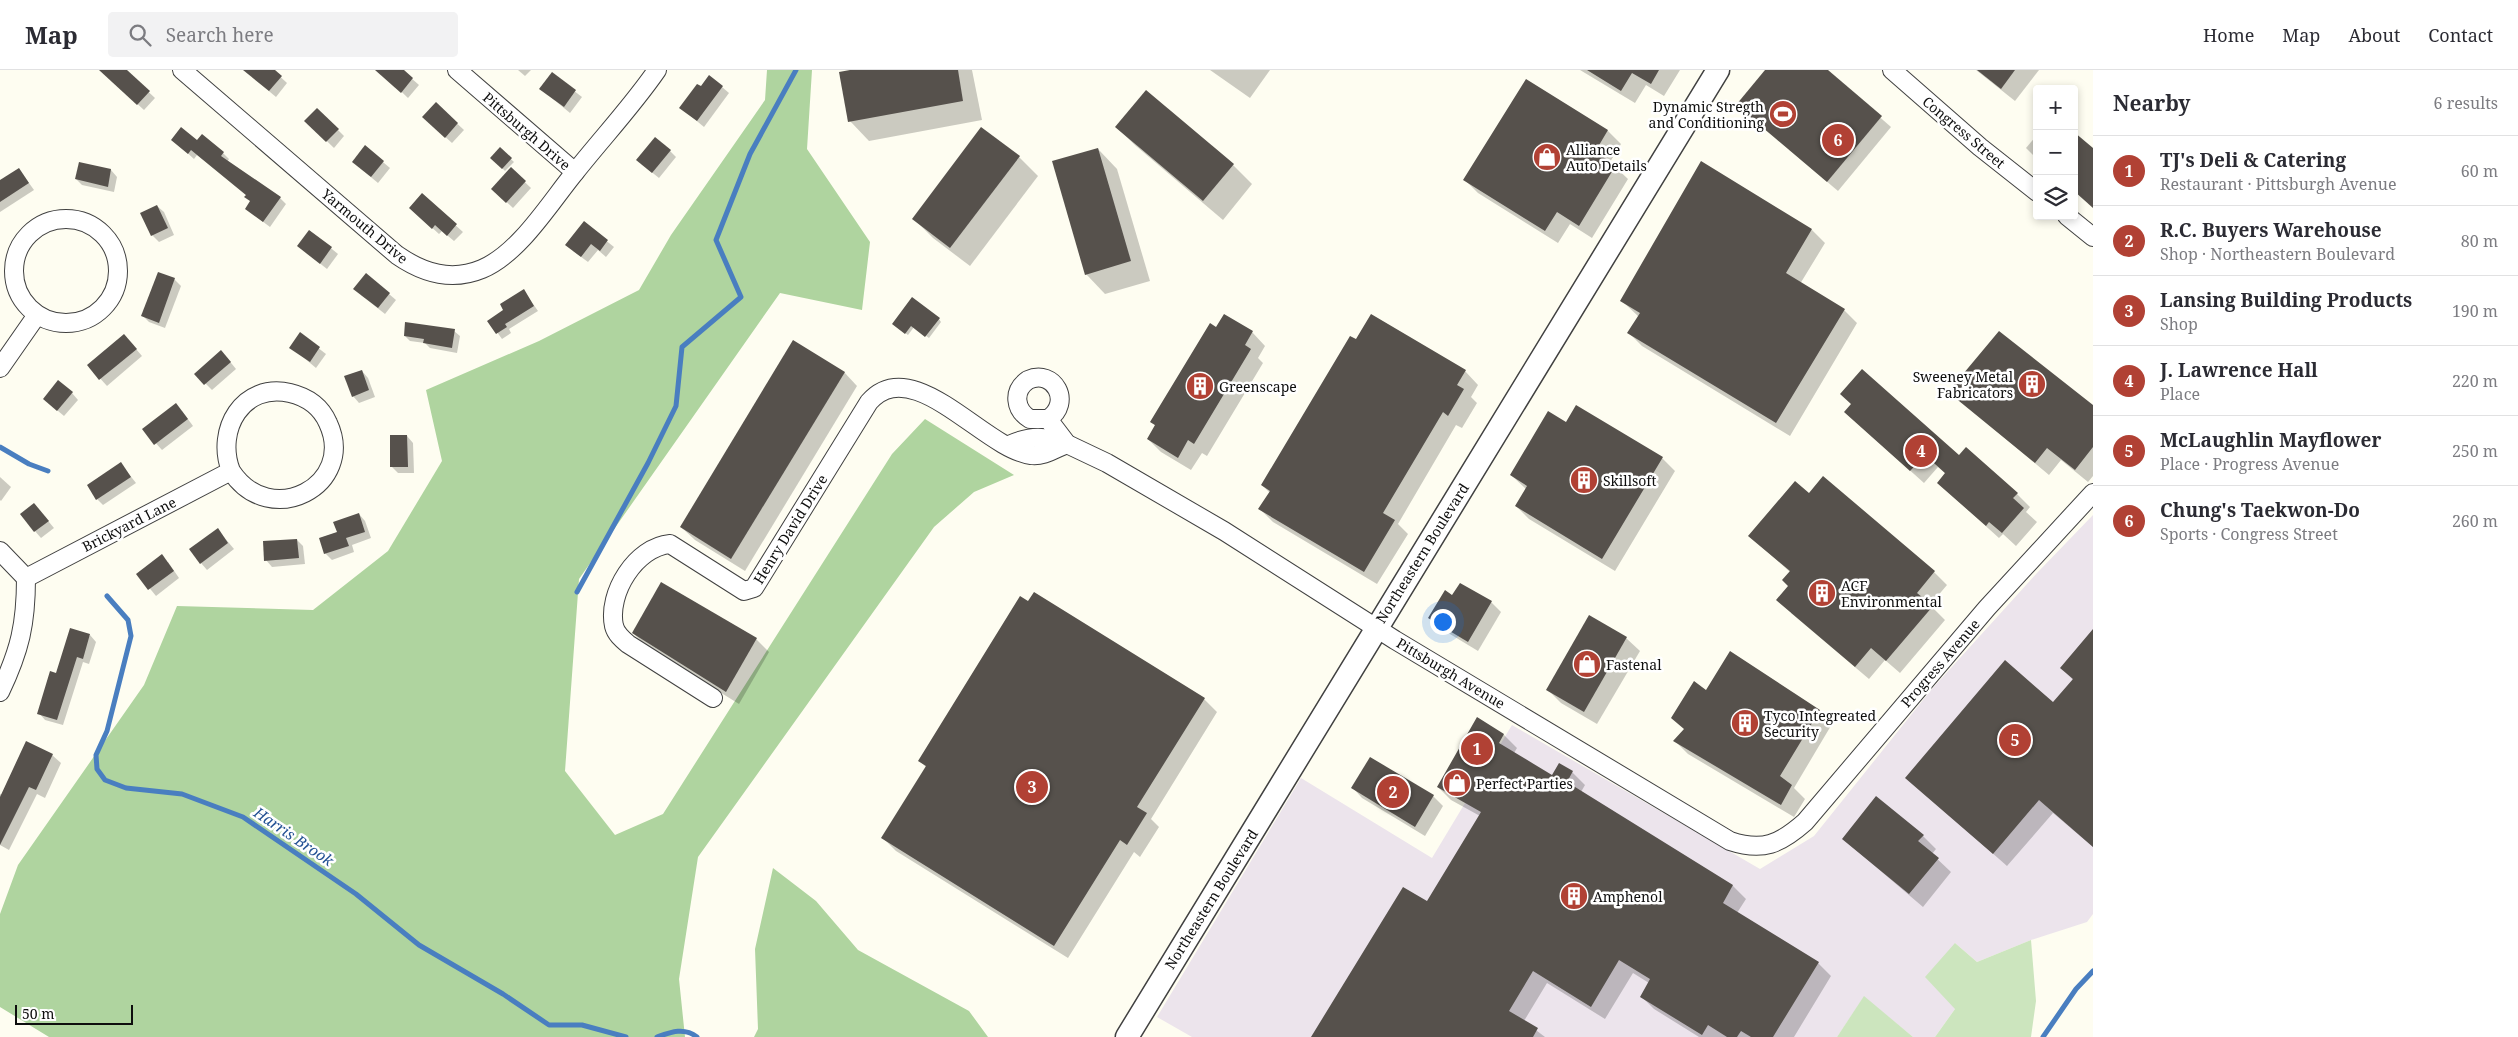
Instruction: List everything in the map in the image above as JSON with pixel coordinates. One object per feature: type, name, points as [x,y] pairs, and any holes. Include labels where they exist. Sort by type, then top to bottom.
[{"type":"street","name":"Yarmouth Drive","points":[[182,70],[397,255],[414,267],[431,273],[449,276],[467,274],[483,268],[498,259],[538,219],[657,70]]},
{"type":"street","name":"Pittsburgh Drive","points":[[457,70],[575,172]]},
{"type":"street","name":"Northeastern Boulevard","points":[[1127,1037],[1718,70]]},
{"type":"street","name":"Congress Street","points":[[1892,70],[1980,147],[2033,189]]},
{"type":"street","points":[[54,220],[80,221],[95,228],[107,240],[117,264],[115,289],[106,304],[94,316],[78,322],[52,322],[37,315],[19,296],[14,279],[14,262],[20,246],[38,227],[54,220]]},
{"type":"street","points":[[2073,220],[2093,236]]},
{"type":"street","points":[[0,368],[37,315]]},
{"type":"street","name":"Henry David Drive","points":[[713,698],[628,644],[619,636],[614,627],[614,606],[623,581],[634,564],[649,551],[658,545],[670,544],[744,591],[754,588],[869,402],[876,394],[888,389],[900,387],[925,394],[1009,445],[1031,455],[1041,455],[1067,444]]},
{"type":"street","points":[[270,392],[288,392],[306,398],[325,417],[333,443],[332,460],[324,476],[306,493],[281,500],[264,498],[248,490],[231,471],[225,444],[229,426],[238,410],[253,398],[270,392]]},
{"type":"street","name":"Pittsburgh Avenue","points":[[1048,419],[1067,444],[1107,463],[1178,504],[1526,720],[1730,841],[1755,847],[1779,842],[1790,835]]},
{"type":"street","name":"Brickyard Lane","points":[[26,578],[231,471]]},
{"type":"street","name":"Progress Avenue","points":[[1790,835],[1837,784],[1987,608],[2093,492]]},
{"type":"street","points":[[0,551],[26,578],[25,620],[21,641],[0,692]]},
{"type":"shaded area","name":"Amphenol","points":[[2093,515],[2093,914],[2087,922],[2031,940],[1977,962],[1955,943],[1955,1009],[1935,1037],[1913,1037],[1864,997],[1837,1037],[1192,1037],[1157,1017],[1301,778],[1432,858],[1512,725],[1760,869],[1814,836],[1931,690],[2037,573]]},
{"type":"green space","points":[[767,70],[812,70],[807,149],[870,242],[862,310],[780,293],[579,579],[565,771],[615,835],[663,814],[892,454],[925,419],[1014,475],[974,492],[934,527],[698,857],[679,979],[685,1037],[49,1037],[0,1007],[0,914],[18,865],[144,685],[177,606],[313,610],[388,551],[442,461],[426,390],[539,341],[639,290],[671,235],[765,100]]},
{"type":"green space","points":[[773,868],[816,901],[858,950],[969,1011],[988,1037],[754,1037],[758,1029],[755,949]]},
{"type":"green space","points":[[2031,940],[2036,1001],[2031,1037],[1935,1037],[1955,1009],[1925,977],[1955,943],[1977,962]]},
{"type":"green space","points":[[1864,996],[1913,1037],[1837,1037]]},
{"type":"building","points":[[99,70],[127,70],[150,91],[137,105]]},
{"type":"building","points":[[243,70],[275,70],[282,76],[269,91]]},
{"type":"building","points":[[375,70],[404,70],[413,78],[401,93]]},
{"type":"building","points":[[850,70],[958,70],[963,101],[848,122],[839,72]]},
{"type":"building","points":[[1587,70],[1659,70],[1651,84],[1632,73],[1621,91]]},
{"type":"building","points":[[1765,70],[1828,70],[1882,116],[1827,182],[1736,105]]},
{"type":"building","points":[[1977,70],[2015,70],[2001,89]]},
{"type":"building","points":[[552,72],[576,90],[564,107],[539,89]]},
{"type":"building","points":[[709,75],[723,86],[697,121],[679,108],[697,84],[701,86]]},
{"type":"building","points":[[1526,79],[1608,130],[1595,152],[1616,165],[1579,226],[1557,212],[1545,231],[1463,180]]},
{"type":"building","points":[[1146,90],[1234,164],[1203,201],[1115,127]]},
{"type":"building","points":[[436,102],[458,123],[445,138],[422,117]]},
{"type":"building","points":[[317,108],[339,129],[326,142],[304,121]]},
{"type":"building","points":[[181,127],[197,140],[202,134],[224,152],[221,156],[281,197],[263,222],[245,209],[250,201],[244,197],[246,195],[191,150],[188,154],[171,140]]},
{"type":"building","points":[[981,127],[1020,156],[950,248],[912,219]]},
{"type":"building","points":[[2078,135],[2093,148],[2093,208],[2078,195]]},
{"type":"building","points":[[655,137],[671,150],[652,173],[636,160]]},
{"type":"building","points":[[365,145],[384,161],[371,177],[352,162]]},
{"type":"building","points":[[500,147],[512,158],[502,169],[490,158]]},
{"type":"building","points":[[1098,148],[1131,261],[1085,275],[1052,161]]},
{"type":"building","points":[[1701,161],[1812,229],[1786,273],[1845,309],[1776,423],[1627,333],[1640,313],[1620,301]]},
{"type":"building","points":[[79,162],[111,169],[108,187],[75,179]]},
{"type":"building","points":[[511,167],[526,181],[506,203],[491,189]]},
{"type":"building","points":[[19,168],[29,183],[0,202],[0,180]]},
{"type":"building","points":[[422,193],[457,224],[447,236],[435,225],[432,229],[409,208]]},
{"type":"building","points":[[157,205],[168,228],[151,236],[140,213]]},
{"type":"building","points":[[584,221],[608,240],[600,251],[591,244],[581,257],[565,245]]},
{"type":"building","points":[[309,230],[332,247],[320,264],[297,246]]},
{"type":"building","points":[[158,272],[175,278],[159,323],[141,316]]},
{"type":"building","points":[[366,273],[390,293],[378,308],[353,289]]},
{"type":"building","points":[[524,289],[534,306],[505,324],[507,327],[496,334],[487,321],[503,310],[500,304]]},
{"type":"building","points":[[912,297],[940,318],[925,337],[911,326],[905,334],[892,324]]},
{"type":"building","name":"Greenscape","points":[[1224,314],[1253,331],[1245,345],[1251,349],[1194,444],[1188,440],[1178,458],[1147,439],[1155,425],[1150,422],[1210,323],[1216,327]]},
{"type":"building","points":[[1371,314],[1466,370],[1457,385],[1464,389],[1448,416],[1443,412],[1383,513],[1395,520],[1364,572],[1258,509],[1270,491],[1261,485],[1350,336],[1356,339]]},
{"type":"building","points":[[405,322],[455,329],[452,348],[423,343],[424,339],[404,336]]},
{"type":"building","name":"Sweeney Metal Fabricators","points":[[1999,331],[2093,405],[2093,447],[2075,470],[2047,448],[2035,463],[1948,392]]},
{"type":"building","points":[[300,332],[320,347],[310,362],[289,348]]},
{"type":"building","points":[[124,334],[137,349],[99,380],[87,365]]},
{"type":"building","points":[[793,340],[845,372],[731,559],[680,527]]},
{"type":"building","points":[[221,350],[231,362],[204,385],[194,374]]},
{"type":"building","points":[[1862,369],[1959,455],[1966,447],[2018,493],[2013,498],[2024,508],[2002,533],[1989,522],[1986,526],[1937,483],[1945,473],[1925,455],[1910,471],[1844,412],[1851,404],[1840,394]]},
{"type":"building","points":[[362,370],[369,390],[352,397],[344,376]]},
{"type":"building","points":[[58,380],[73,392],[57,411],[43,399]]},
{"type":"building","points":[[176,403],[188,419],[154,445],[142,429]]},
{"type":"building","name":"Skillsoft","points":[[1576,405],[1663,457],[1602,559],[1515,506],[1527,486],[1510,475],[1548,411],[1566,422]]},
{"type":"building","points":[[390,435],[407,435],[408,467],[390,467]]},
{"type":"building","points":[[121,462],[131,477],[96,500],[87,485]]},
{"type":"building","points":[[1823,476],[1935,571],[1917,593],[1933,606],[1886,661],[1871,648],[1855,667],[1776,600],[1788,586],[1782,580],[1790,571],[1748,536],[1795,481],[1809,493]]},
{"type":"building","points":[[34,503],[49,521],[34,532],[20,514]]},
{"type":"building","points":[[359,513],[365,532],[346,538],[349,546],[324,554],[319,538],[337,532],[333,522]]},
{"type":"building","points":[[218,528],[228,543],[200,564],[189,549]]},
{"type":"building","points":[[297,539],[299,558],[264,561],[263,541]]},
{"type":"building","points":[[162,554],[174,571],[148,590],[136,574]]},
{"type":"building","points":[[661,582],[757,638],[726,692],[632,633]]},
{"type":"building","points":[[1460,583],[1492,601],[1468,642],[1428,618],[1445,590],[1452,595]]},
{"type":"building","points":[[1034,592],[1205,698],[1137,807],[1147,813],[1127,845],[1120,840],[1054,946],[881,838],[926,766],[918,761],[1020,596],[1028,601]]},
{"type":"building","name":"Fastenal","points":[[1589,615],[1627,637],[1584,712],[1546,690]]},
{"type":"building","points":[[70,628],[90,634],[83,659],[77,657],[57,720],[37,714],[50,671],[56,673]]},
{"type":"building","points":[[2093,629],[2093,847],[2039,800],[1993,854],[1905,778],[2005,660],[2053,702],[2073,679],[2060,668]]},
{"type":"building","name":"Tyco Integreated Security","points":[[1730,651],[1820,710],[1780,776],[1792,785],[1781,805],[1673,741],[1684,729],[1671,718],[1694,681],[1706,690]]},
{"type":"building","name":"Amphenol","points":[[1477,717],[1504,734],[1499,743],[1552,775],[1559,763],[1573,771],[1567,782],[1733,885],[1723,903],[1819,962],[1773,1037],[1751,1037],[1741,1031],[1737,1037],[1727,1037],[1708,1025],[1702,1035],[1640,997],[1650,979],[1619,960],[1591,1007],[1533,971],[1509,1011],[1538,1028],[1533,1037],[1311,1037],[1403,887],[1427,901],[1481,812],[1437,787]]},
{"type":"building","points":[[26,741],[53,754],[36,790],[29,787],[0,845],[0,797]]},
{"type":"building","points":[[1370,757],[1434,795],[1415,827],[1351,788]]},
{"type":"building","points":[[1876,796],[1924,835],[1918,841],[1939,858],[1909,894],[1842,839]]},
{"type":"waterway","points":[[577,592],[648,463],[676,406],[682,347],[741,297],[716,240],[750,154],[796,70]]},
{"type":"waterway","name":"Harris Brook","points":[[0,447],[29,464],[48,471]]},
{"type":"waterway","name":"Harris Brook","points":[[107,596],[128,620],[131,636],[107,731],[96,755],[97,769],[105,780],[126,788],[182,794],[243,817],[356,894],[419,945],[503,994],[549,1025],[582,1025],[626,1037]]},
{"type":"waterway","points":[[2043,1037],[2076,989],[2093,971]]},
{"type":"waterway","name":"Harris Brook","points":[[657,1037],[682,1031],[697,1037]]},
{"type":"place","name":"Dynamic Stregth and Conditioning","points":[[1783,114]]},
{"type":"place","name":"Chung's Taekwon-Do","points":[[1838,140]]},
{"type":"place","name":"Alliance Auto Details","points":[[1547,157]]},
{"type":"place","name":"Sweeney Metal Fabricators","points":[[2032,384]]},
{"type":"place","name":"Greenscape","points":[[1200,386]]},
{"type":"place","name":"J. Lawrence Hall","points":[[1921,451]]},
{"type":"place","name":"Skillsoft","points":[[1584,480]]},
{"type":"place","name":"ACF Environmental","points":[[1822,593]]},
{"type":"place","name":"Fastenal","points":[[1587,664]]},
{"type":"place","name":"Tyco Integreated Security","points":[[1745,723]]},
{"type":"place","name":"McLaughlin Mayflower","points":[[2015,740]]},
{"type":"place","name":"TJ's Deli & Catering","points":[[1477,749]]},
{"type":"place","name":"Perfect Parties","points":[[1457,783]]},
{"type":"place","name":"Lansing Building Products","points":[[1032,787]]},
{"type":"place","name":"R.C. Buyers Warehouse","points":[[1393,792]]},
{"type":"place","name":"Amphenol","points":[[1574,896]]}]
